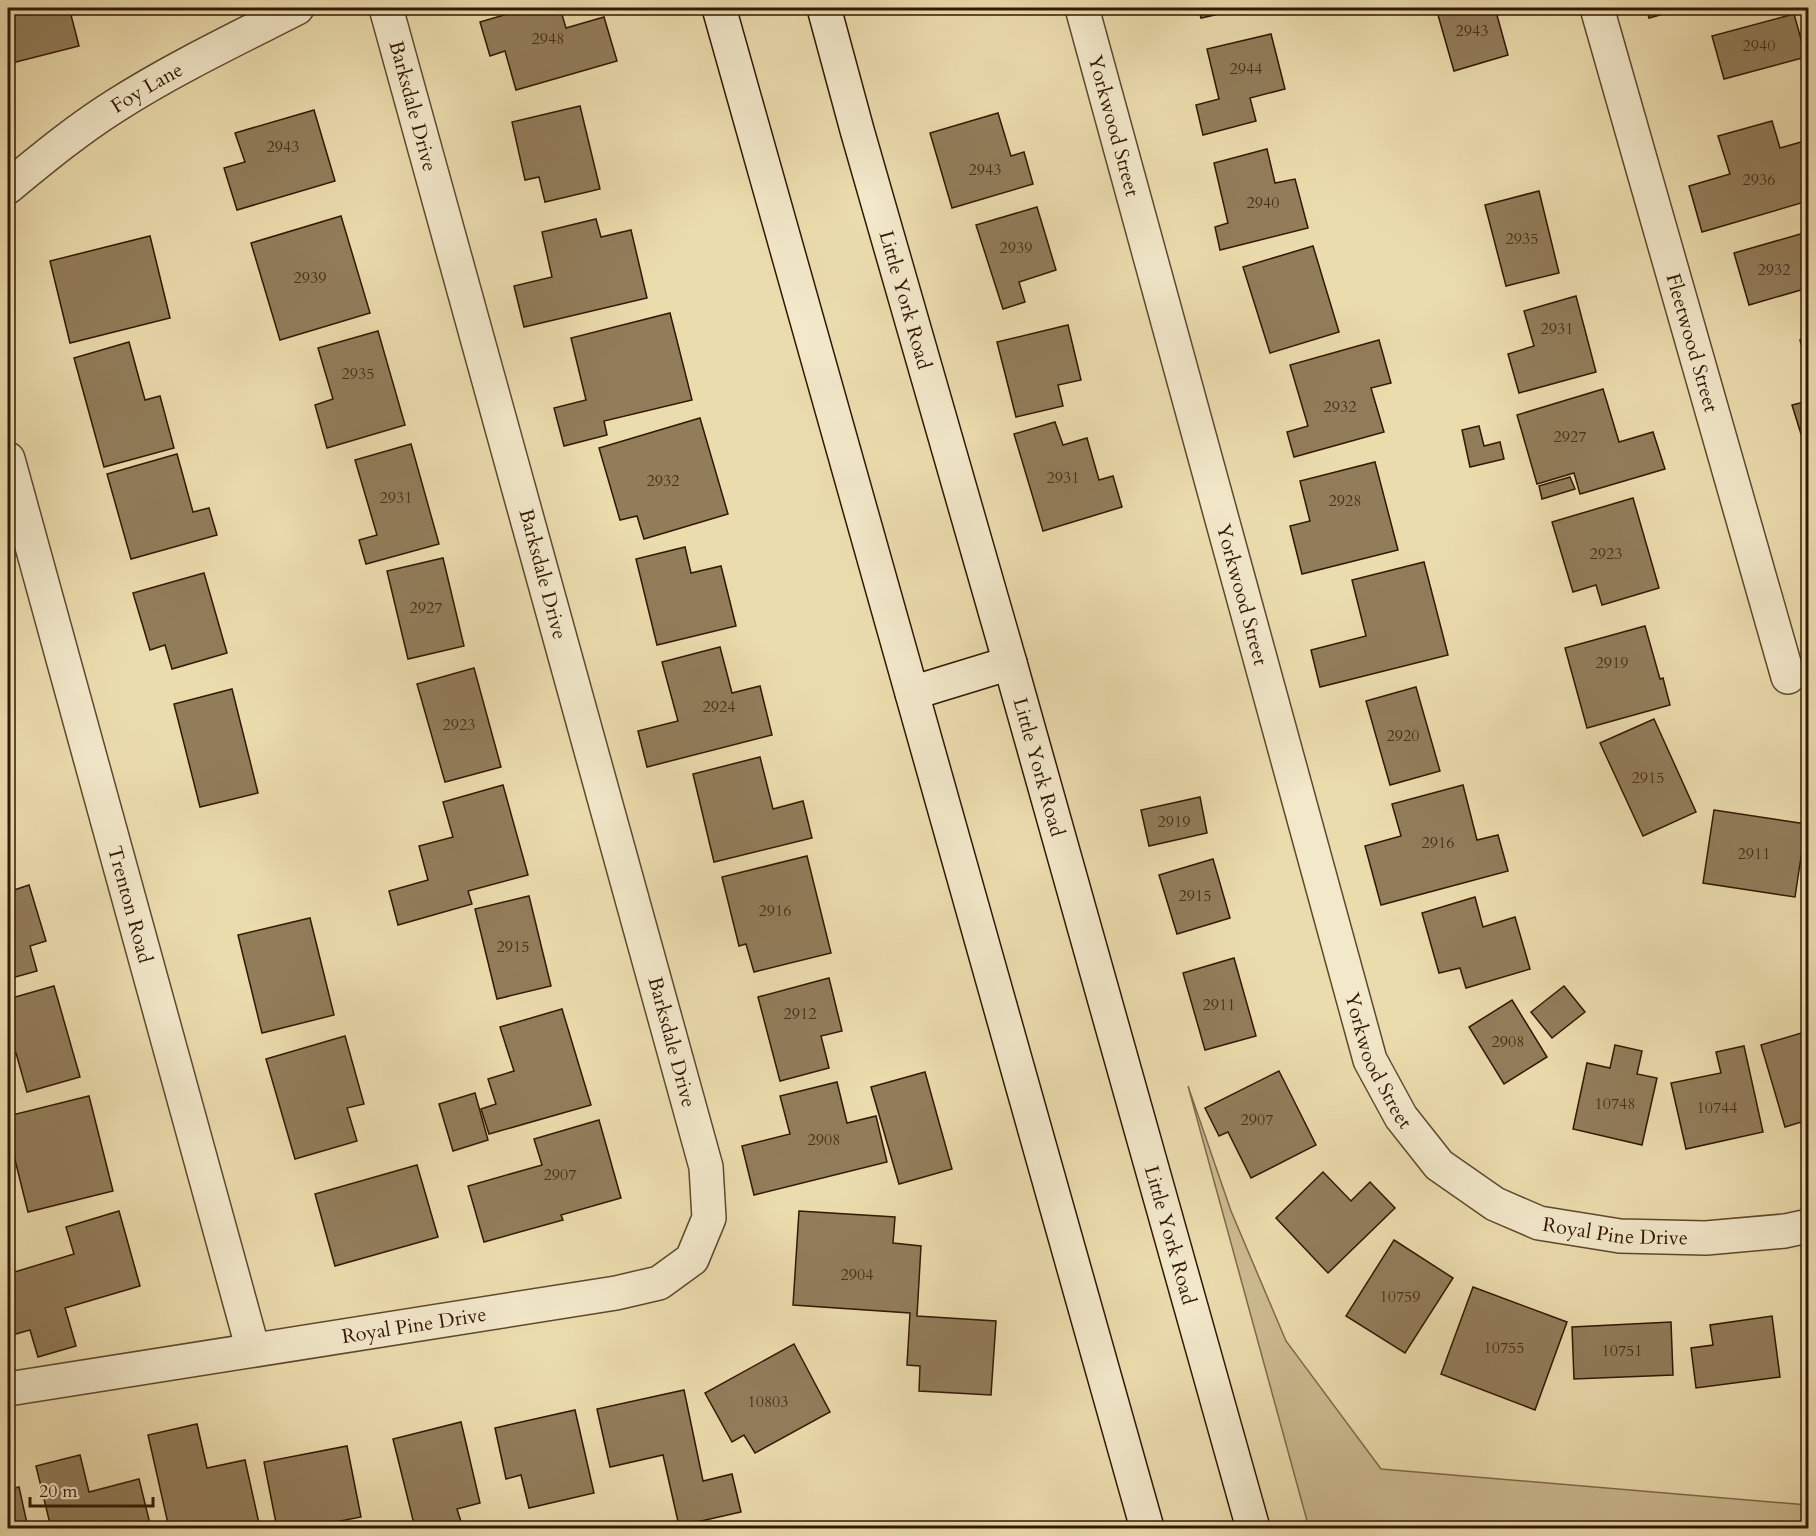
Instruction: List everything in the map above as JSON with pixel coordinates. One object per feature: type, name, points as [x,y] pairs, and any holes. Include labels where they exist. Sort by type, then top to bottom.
[{"type":"street","name":"Foy Lane","points":[[8,187],[40,160],[114,107],[204,55],[297,8]]},
{"type":"street","name":"Barksdale Drive","points":[[386,8],[699,1140]]},
{"type":"street","points":[[718,8],[1147,1528]]},
{"type":"street","name":"Little York Road","points":[[824,8],[856,130],[1010,663],[1253,1528]]},
{"type":"street","name":"Yorkwood Street","points":[[1082,8],[1370,1060],[1401,1117],[1439,1165]]},
{"type":"street","name":"Fleetwood Street","points":[[1597,8],[1788,677]]},
{"type":"street","name":"Trenton Road","points":[[8,459],[253,1350]]},
{"type":"street","points":[[912,693],[1010,663]]},
{"type":"street","name":"Royal Pine Drive","points":[[8,1389],[616,1293],[659,1283],[692,1259],[709,1218],[706,1167],[699,1140]]},
{"type":"street","name":"Royal Pine Drive","points":[[1439,1165],[1495,1204],[1539,1223],[1620,1236],[1706,1238],[1785,1231],[1809,1226]]},
{"type":"shaded area","points":[[1188,1086],[1231,1211],[1286,1341],[1381,1469],[1808,1505],[1808,1528],[1309,1528]]},
{"type":"building","points":[[8,8],[102,8],[71,15],[79,46],[8,64]]},
{"type":"building","points":[[528,8],[560,8],[566,28],[604,17],[617,61],[516,90],[505,51],[490,56],[480,22]]},
{"type":"building","points":[[1198,8],[1246,8],[1201,18]]},
{"type":"building","points":[[1436,8],[1495,8],[1508,55],[1454,71]]},
{"type":"building","points":[[1646,8],[1685,8],[1649,18]]},
{"type":"building","points":[[1794,14],[1806,57],[1724,79],[1712,36]]},
{"type":"building","points":[[1271,34],[1285,89],[1250,98],[1256,121],[1203,135],[1196,105],[1219,99],[1207,49]]},
{"type":"building","points":[[580,106],[600,189],[545,202],[539,177],[525,180],[512,122]]},
{"type":"building","points":[[314,110],[335,181],[237,210],[224,168],[245,162],[235,133]]},
{"type":"building","points":[[998,113],[1011,156],[1024,152],[1033,184],[952,208],[930,133]]},
{"type":"building","points":[[1772,121],[1780,148],[1808,140],[1808,201],[1702,232],[1689,186],[1730,174],[1718,136]]},
{"type":"building","points":[[1267,149],[1275,183],[1295,179],[1308,228],[1220,250],[1215,227],[1228,223],[1214,163]]},
{"type":"building","points":[[1539,191],[1559,273],[1506,286],[1485,205]]},
{"type":"building","points":[[1037,207],[1056,270],[1019,282],[1025,302],[1003,309],[976,225]]},
{"type":"building","points":[[341,216],[370,313],[280,340],[251,243]]},
{"type":"building","points":[[596,219],[601,237],[631,230],[647,298],[524,327],[514,286],[552,277],[542,232]]},
{"type":"building","points":[[1804,233],[1808,249],[1808,288],[1749,305],[1734,253]]},
{"type":"building","points":[[150,236],[170,318],[70,343],[50,261]]},
{"type":"building","points":[[1313,246],[1339,332],[1270,353],[1243,267]]},
{"type":"building","points":[[1576,296],[1596,372],[1519,393],[1508,354],[1534,346],[1524,311]]},
{"type":"building","points":[[670,313],[692,400],[604,421],[607,435],[564,446],[554,408],[586,400],[571,338]]},
{"type":"building","points":[[1068,325],[1081,380],[1058,385],[1063,406],[1016,417],[997,342]]},
{"type":"building","points":[[378,331],[405,425],[327,448],[315,405],[333,399],[318,348]]},
{"type":"building","points":[[1808,338],[1808,368],[1800,340]]},
{"type":"building","points":[[1379,340],[1391,383],[1371,388],[1384,432],[1294,457],[1287,432],[1308,426],[1290,365]]},
{"type":"building","points":[[129,342],[145,400],[160,396],[174,448],[104,467],[74,358]]},
{"type":"building","points":[[1603,389],[1619,442],[1653,432],[1665,469],[1580,494],[1574,473],[1537,484],[1517,415]]},
{"type":"building","points":[[1808,401],[1808,432],[1801,434],[1792,405]]},
{"type":"building","points":[[700,418],[728,514],[644,539],[637,516],[620,520],[599,448]]},
{"type":"building","points":[[1055,422],[1063,445],[1087,438],[1099,480],[1113,476],[1122,507],[1043,531],[1014,434]]},
{"type":"building","points":[[1479,426],[1484,446],[1500,442],[1504,459],[1470,467],[1462,430]]},
{"type":"building","points":[[411,444],[439,544],[366,564],[359,540],[377,535],[355,460]]},
{"type":"building","points":[[177,454],[193,512],[209,508],[217,535],[131,559],[107,474]]},
{"type":"building","points":[[1375,462],[1398,550],[1302,574],[1290,526],[1310,521],[1300,481]]},
{"type":"building","points":[[1570,477],[1575,489],[1542,499],[1539,486]]},
{"type":"building","points":[[1633,498],[1659,588],[1602,605],[1596,585],[1573,592],[1552,522]]},
{"type":"building","points":[[685,547],[691,573],[721,566],[736,626],[657,645],[636,559]]},
{"type":"building","points":[[443,558],[464,646],[408,659],[387,571]]},
{"type":"building","points":[[1424,562],[1448,655],[1320,687],[1311,650],[1366,636],[1352,580]]},
{"type":"building","points":[[204,573],[227,653],[172,669],[165,645],[150,650],[133,593]]},
{"type":"building","points":[[1645,626],[1670,705],[1587,728],[1565,648]]},
{"type":"building","points":[[720,647],[732,693],[760,686],[772,735],[647,767],[638,731],[678,721],[662,662]]},
{"type":"building","points":[[474,668],[501,767],[445,782],[417,684]]},
{"type":"building","points":[[1416,687],[1440,771],[1390,785],[1366,701]]},
{"type":"building","points":[[232,689],[258,793],[200,807],[174,704]]},
{"type":"building","points":[[1654,719],[1696,812],[1643,836],[1600,743]]},
{"type":"building","points":[[760,757],[773,809],[803,801],[812,838],[714,862],[693,774]]},
{"type":"building","points":[[503,785],[528,875],[468,891],[472,904],[398,925],[389,891],[428,880],[419,846],[453,837],[443,802]]},
{"type":"building","points":[[1463,785],[1477,840],[1498,835],[1508,871],[1381,905],[1365,846],[1401,836],[1392,804]]},
{"type":"building","points":[[1200,797],[1207,833],[1149,846],[1141,810]]},
{"type":"building","points":[[1714,810],[1806,824],[1795,897],[1703,883]]},
{"type":"building","points":[[807,856],[831,953],[754,972],[746,944],[739,946],[722,877]]},
{"type":"building","points":[[1213,859],[1230,918],[1177,934],[1159,875]]},
{"type":"building","points":[[29,885],[46,941],[30,946],[37,971],[8,979],[8,892]]},
{"type":"building","points":[[529,896],[551,986],[497,999],[475,909]]},
{"type":"building","points":[[1475,897],[1483,927],[1515,917],[1530,969],[1466,988],[1460,968],[1439,973],[1422,913]]},
{"type":"building","points":[[310,918],[334,1015],[262,1033],[238,935]]},
{"type":"building","points":[[1234,958],[1256,1036],[1205,1050],[1183,973]]},
{"type":"building","points":[[829,978],[842,1031],[821,1036],[829,1068],[780,1081],[758,997]]},
{"type":"building","points":[[54,986],[80,1077],[27,1092],[16,1053],[8,1056],[8,999]]},
{"type":"building","points":[[1564,986],[1585,1012],[1552,1038],[1531,1012]]},
{"type":"building","points":[[1512,1000],[1547,1057],[1504,1084],[1469,1027]]},
{"type":"building","points":[[562,1009],[591,1105],[489,1134],[481,1109],[496,1104],[488,1079],[514,1071],[500,1027]]},
{"type":"building","points":[[1808,1031],[1808,1120],[1785,1127],[1761,1045]]},
{"type":"building","points":[[345,1036],[364,1104],[347,1108],[357,1141],[295,1159],[266,1059]]},
{"type":"building","points":[[1615,1045],[1642,1051],[1637,1074],[1657,1078],[1642,1145],[1573,1129],[1587,1063],[1610,1068]]},
{"type":"building","points":[[1744,1046],[1763,1132],[1686,1149],[1671,1083],[1721,1073],[1716,1052]]},
{"type":"building","points":[[1279,1071],[1316,1145],[1251,1178],[1228,1132],[1219,1136],[1205,1108]]},
{"type":"building","points":[[925,1072],[952,1169],[899,1184],[871,1087]]},
{"type":"building","points":[[837,1082],[847,1123],[876,1116],[887,1162],[754,1195],[742,1146],[790,1134],[780,1096]]},
{"type":"building","points":[[475,1093],[488,1140],[453,1151],[439,1104]]},
{"type":"building","points":[[89,1096],[113,1191],[28,1212],[8,1132],[8,1116]]},
{"type":"building","points":[[599,1120],[621,1198],[561,1215],[563,1220],[484,1242],[468,1186],[542,1165],[534,1139]]},
{"type":"building","points":[[417,1165],[438,1237],[335,1266],[315,1194]]},
{"type":"building","points":[[1323,1172],[1351,1201],[1370,1182],[1395,1208],[1328,1273],[1276,1218]]},
{"type":"building","points":[[119,1211],[140,1286],[65,1308],[76,1346],[38,1357],[30,1330],[12,1335],[8,1321],[8,1274],[74,1254],[66,1227]]},
{"type":"building","points":[[799,1211],[895,1217],[893,1243],[921,1246],[917,1316],[996,1321],[991,1395],[919,1391],[920,1366],[907,1365],[910,1313],[793,1305]]},
{"type":"building","points":[[1394,1240],[1453,1278],[1405,1353],[1346,1316]]},
{"type":"building","points":[[1473,1287],[1567,1322],[1535,1410],[1441,1374]]},
{"type":"building","points":[[1772,1316],[1780,1377],[1696,1388],[1691,1348],[1713,1345],[1710,1325]]},
{"type":"building","points":[[1671,1322],[1673,1375],[1574,1379],[1572,1327]]},
{"type":"building","points":[[794,1344],[830,1412],[755,1453],[744,1435],[732,1442],[705,1393]]},
{"type":"building","points":[[684,1390],[703,1481],[732,1474],[741,1512],[679,1526],[663,1455],[610,1467],[597,1409]]},
{"type":"building","points":[[575,1410],[594,1493],[529,1508],[521,1475],[506,1479],[495,1428]]},
{"type":"building","points":[[461,1422],[480,1503],[457,1509],[463,1528],[415,1528],[393,1439]]},
{"type":"building","points":[[197,1424],[207,1468],[245,1460],[260,1528],[169,1528],[148,1435]]},
{"type":"building","points":[[347,1446],[361,1517],[305,1528],[277,1528],[264,1462]]},
{"type":"building","points":[[80,1455],[89,1492],[139,1479],[151,1528],[51,1528],[36,1466]]},
{"type":"building","points":[[19,1487],[28,1528],[8,1528],[8,1490]]}]
